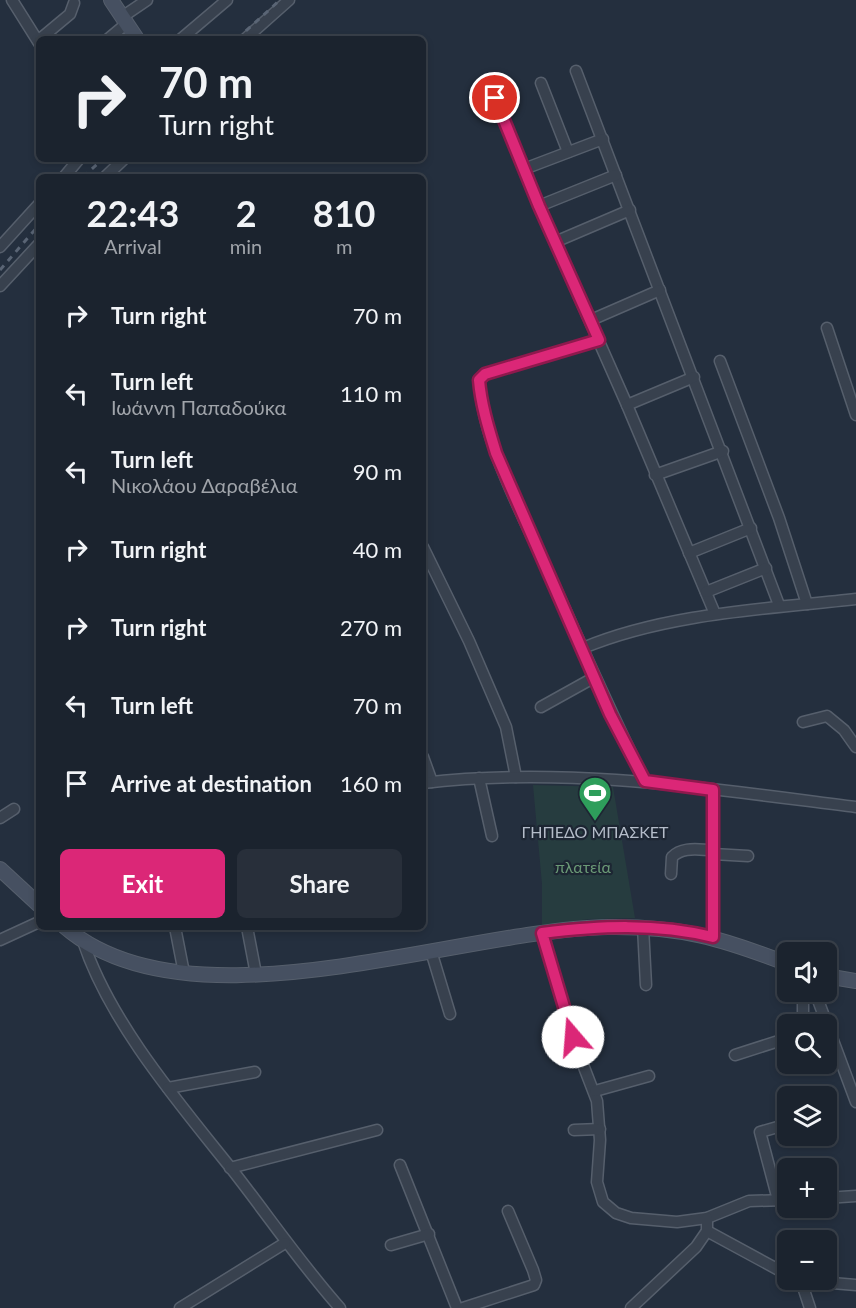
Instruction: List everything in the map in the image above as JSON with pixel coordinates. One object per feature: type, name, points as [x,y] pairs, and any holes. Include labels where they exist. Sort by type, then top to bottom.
[{"type":"street","points":[[12,0],[36,36]]},
{"type":"street","points":[[111,0],[135,36]]},
{"type":"street","points":[[111,36],[124,20],[147,0]]},
{"type":"street","points":[[185,36],[227,0]]},
{"type":"street","points":[[248,36],[289,0]]},
{"type":"street","points":[[45,36],[70,14],[75,1]]},
{"type":"street","points":[[576,71],[780,605]]},
{"type":"street","points":[[541,83],[568,152]]},
{"type":"street","points":[[495,98],[539,206],[591,320],[716,614]]},
{"type":"street","points":[[524,169],[603,138]]},
{"type":"street","points":[[66,174],[76,162]]},
{"type":"street","points":[[108,174],[121,162]]},
{"type":"street","points":[[539,206],[616,175]]},
{"type":"street","points":[[0,247],[36,207]]},
{"type":"street","points":[[555,242],[630,210]]},
{"type":"street","points":[[0,286],[36,247]]},
{"type":"street","points":[[591,320],[660,290]]},
{"type":"street","points":[[827,328],[856,415]]},
{"type":"street","points":[[599,340],[485,374],[479,380],[480,392],[496,453],[610,714],[645,781]]},
{"type":"street","points":[[720,361],[779,518],[807,604]]},
{"type":"street","points":[[627,405],[694,377]]},
{"type":"street","points":[[655,475],[723,451]]},
{"type":"street","points":[[689,553],[751,528]]},
{"type":"street","points":[[426,553],[469,641],[506,727],[516,777]]},
{"type":"street","points":[[705,592],[765,568]]},
{"type":"street","points":[[583,648],[634,632],[716,614],[780,605],[856,599]]},
{"type":"street","points":[[540,707],[595,677]]},
{"type":"street","points":[[803,722],[827,716],[844,730],[856,747]]},
{"type":"street","points":[[428,782],[516,777],[645,781],[856,807]]},
{"type":"street","points":[[479,778],[492,836]]},
{"type":"street","points":[[713,790],[713,937]]},
{"type":"street","points":[[0,818],[14,809]]},
{"type":"street","points":[[671,874],[672,857],[677,852],[686,849],[748,856]]},
{"type":"street","points":[[0,869],[36,902]]},
{"type":"street","points":[[0,940],[36,923]]},
{"type":"street","points":[[69,930],[107,954],[134,963],[184,973],[300,972],[542,933],[605,927],[643,927],[713,937],[777,960]]},
{"type":"street","points":[[643,927],[646,985]]},
{"type":"street","points":[[176,930],[184,973]]},
{"type":"street","points":[[248,930],[256,974]]},
{"type":"street","points":[[542,933],[577,1048],[595,1091],[600,1129],[597,1182],[599,1194],[607,1206],[631,1218],[649,1222],[677,1222],[707,1218],[749,1201],[777,1200]]},
{"type":"street","points":[[83,941],[111,1001],[168,1088],[285,1243],[340,1308]]},
{"type":"street","points":[[431,951],[450,1014]]},
{"type":"street","points":[[837,978],[856,981]]},
{"type":"street","points":[[819,1002],[856,1102]]},
{"type":"street","points":[[735,1055],[777,1042]]},
{"type":"street","points":[[168,1088],[255,1072]]},
{"type":"street","points":[[595,1091],[650,1076]]},
{"type":"street","points":[[777,1127],[760,1132],[777,1182]]},
{"type":"street","points":[[574,1130],[600,1129]]},
{"type":"street","points":[[230,1168],[377,1130]]},
{"type":"street","points":[[400,1165],[457,1308]]},
{"type":"street","points":[[837,1197],[856,1196]]},
{"type":"street","points":[[463,1308],[534,1285],[536,1280],[533,1270],[508,1211]]},
{"type":"street","points":[[632,1308],[696,1247],[707,1231],[707,1218]]},
{"type":"street","points":[[707,1231],[777,1269]]},
{"type":"street","points":[[391,1245],[429,1234]]},
{"type":"street","points":[[180,1308],[285,1243]]},
{"type":"street","points":[[837,1284],[856,1286]]},
{"type":"street","points":[[803,1290],[810,1308]]},
{"type":"green space","name":"πλατεία","points":[[533,785],[613,787],[635,918],[590,919],[542,925],[542,884]]},
{"type":"railway","points":[[240,36],[280,0]]},
{"type":"railway","points":[[86,174],[100,162]]},
{"type":"railway","points":[[0,270],[36,228]]},
{"type":"place","name":"ΓΗΠΕΔΟ ΜΠΑΣΚΕΤ","points":[[595,822]]},
{"type":"route","points":[[495,98],[539,206],[599,340],[485,374],[479,380],[496,453],[610,714],[645,781],[713,790],[713,937],[643,927],[605,927],[542,933],[573,1037]]}]
